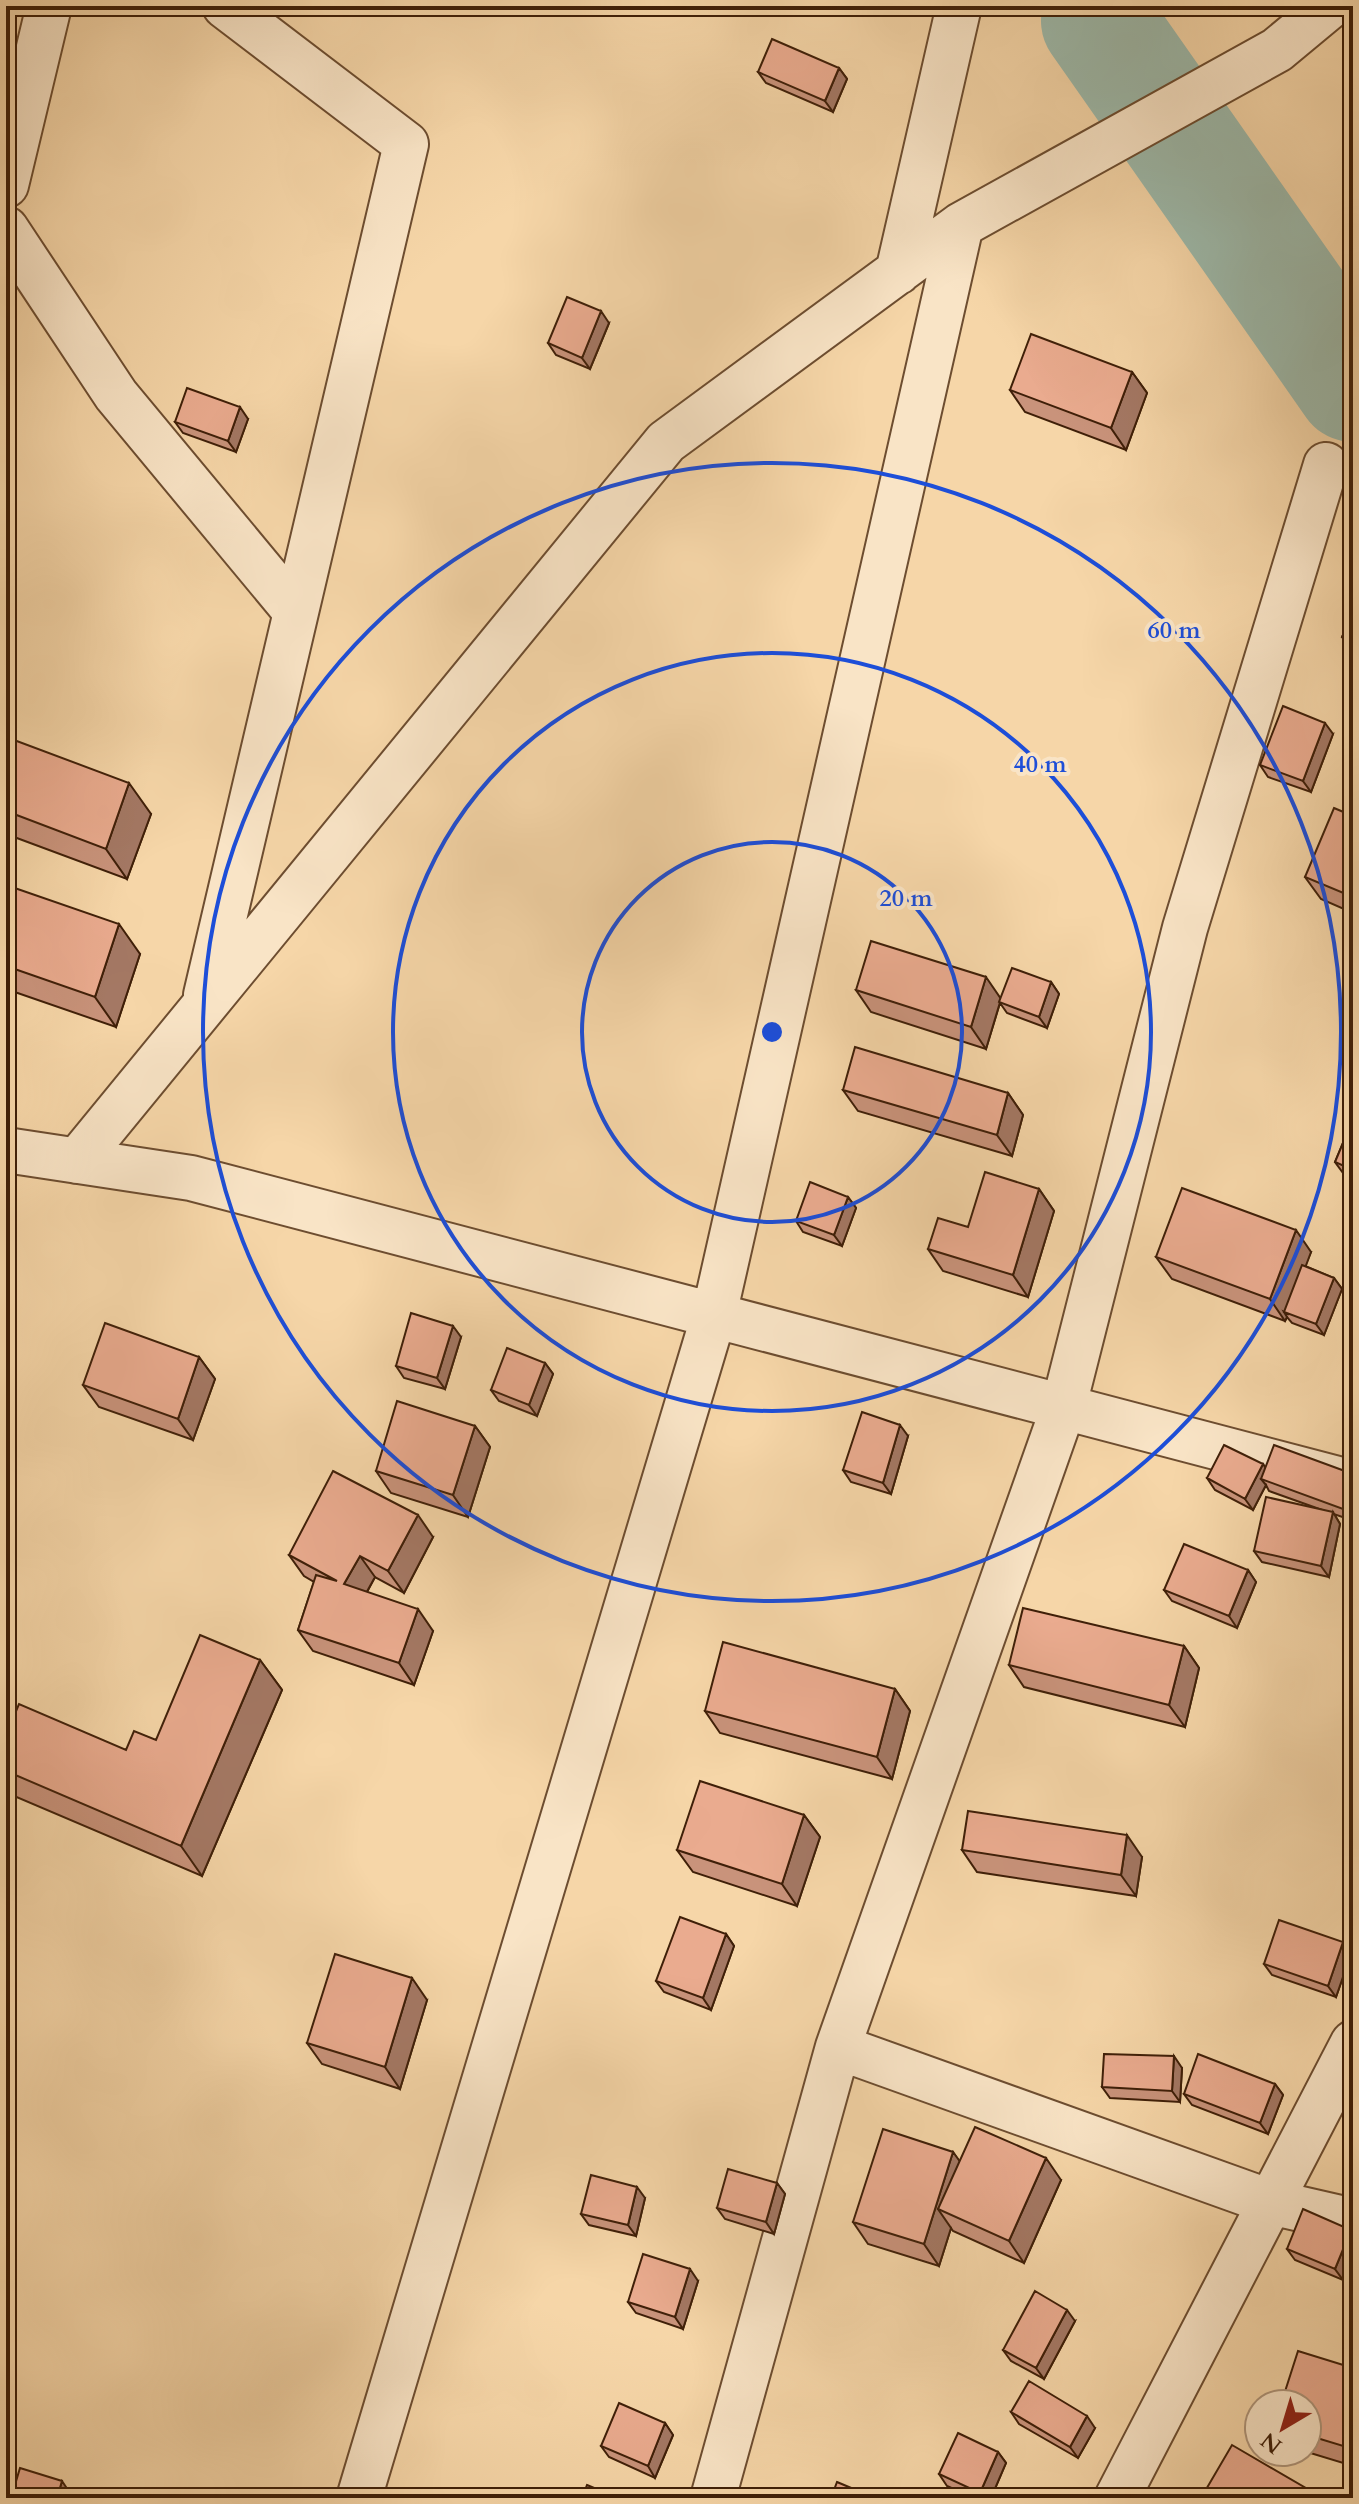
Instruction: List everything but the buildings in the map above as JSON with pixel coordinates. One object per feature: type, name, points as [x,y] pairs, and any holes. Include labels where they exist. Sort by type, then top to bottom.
[{"type":"street","points":[[6,185],[49,6]]},
{"type":"street","points":[[204,1006],[406,144],[225,6]]},
{"type":"street","points":[[898,272],[959,6]]},
{"type":"street","points":[[77,1161],[666,442],[961,225],[1277,50],[1330,6]]},
{"type":"street","points":[[359,2498],[714,1315],[961,225]]},
{"type":"street","points":[[6,229],[116,395],[296,612]]},
{"type":"street","points":[[713,2498],[838,2047],[1063,1409],[1185,928],[1326,465]]},
{"type":"street","points":[[6,1150],[191,1178],[1353,1483]]},
{"type":"street","points":[[1117,2498],[1353,2043]]},
{"type":"street","points":[[838,2047],[1270,2202],[1353,2221]]},
{"type":"waterway","points":[[1104,6],[1098,21],[1353,385]]}]
